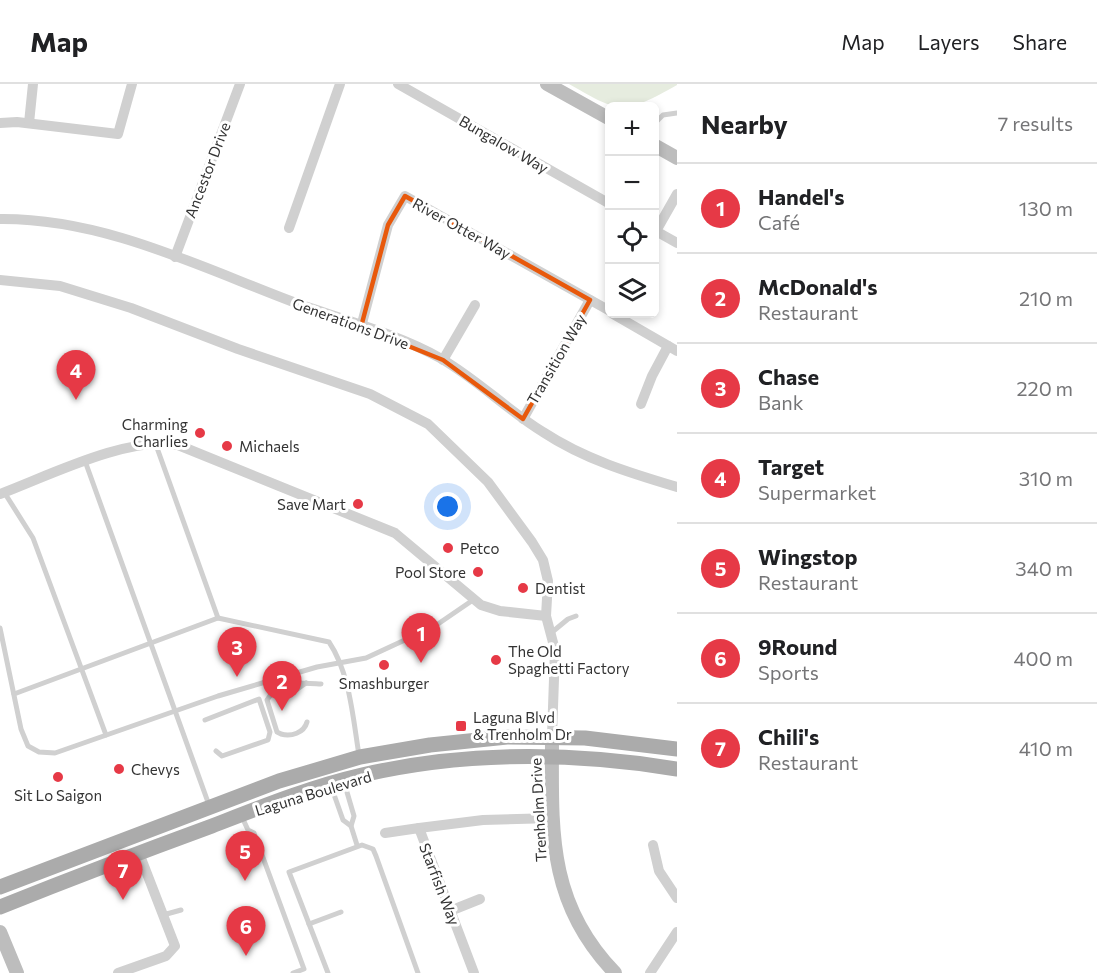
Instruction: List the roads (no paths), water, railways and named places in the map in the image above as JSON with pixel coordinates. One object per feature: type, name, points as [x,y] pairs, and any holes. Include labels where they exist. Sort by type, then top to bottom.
[{"type":"main road","name":"Laguna Boulevard","points":[[0,887],[279,781],[360,757],[469,740],[552,736],[677,749]]},
{"type":"main road","name":"Laguna Boulevard","points":[[0,907],[248,812],[337,782],[453,761],[511,756],[615,759],[677,769]]},
{"type":"main road","points":[[248,812],[261,799],[351,770],[360,757]]},
{"type":"street","points":[[29,123],[33,84]]},
{"type":"street","points":[[0,123],[29,123],[118,134],[132,84]]},
{"type":"street","name":"Ancestor Drive","points":[[175,257],[240,84]]},
{"type":"street","points":[[289,228],[340,84]]},
{"type":"street","name":"Bungalow Way","points":[[398,84],[605,202]]},
{"type":"street","points":[[548,84],[605,117]]},
{"type":"street","points":[[659,148],[677,158]]},
{"type":"street","points":[[659,223],[677,194]]},
{"type":"street","name":"River Otter Way","points":[[361,327],[377,273],[384,234],[391,216],[405,196],[605,309]]},
{"type":"street","name":"Generations Drive","points":[[0,219],[43,221],[87,228],[175,257],[412,345],[443,360],[480,384],[523,419],[590,458],[677,487]]},
{"type":"street","points":[[659,232],[677,243]]},
{"type":"street","points":[[0,280],[41,282],[85,292],[286,366],[370,394],[414,415],[477,470],[543,560],[548,581],[546,616],[555,650],[552,736]]},
{"type":"street","name":"Transition Way","points":[[523,419],[590,300]]},
{"type":"street","points":[[443,360],[475,305]]},
{"type":"street","name":"River Otter Way","points":[[620,318],[673,348]]},
{"type":"street","points":[[641,404],[652,376],[673,348]]},
{"type":"street","points":[[0,481],[2,493],[109,453],[172,444],[395,533],[473,600],[500,611],[546,616]]},
{"type":"street","name":"Trenholm Drive","points":[[552,736],[556,863],[567,902],[591,946],[615,973]]},
{"type":"street","points":[[419,828],[483,820],[554,818]]},
{"type":"street","name":"Starfish Way","points":[[385,832],[419,828],[474,973]]},
{"type":"street","points":[[653,845],[659,871],[677,898]]},
{"type":"street","points":[[118,973],[172,952],[174,944],[139,853]]},
{"type":"street","points":[[450,910],[480,899]]},
{"type":"street","points":[[0,932],[17,973]]},
{"type":"street","points":[[650,973],[677,932]]},
{"type":"lane","points":[[659,119],[663,115],[677,112]]},
{"type":"lane","points":[[156,445],[218,618]]},
{"type":"lane","points":[[85,461],[209,807]]},
{"type":"lane","points":[[2,493],[33,538],[106,735]]},
{"type":"lane","points":[[0,628],[21,729],[28,746],[32,750],[55,753],[175,711],[306,670],[366,658],[423,632],[473,600]]},
{"type":"lane","points":[[551,633],[568,619],[576,616]]},
{"type":"lane","points":[[14,694],[151,645],[218,618],[329,642],[339,663],[360,757]]},
{"type":"lane","points":[[307,722],[305,728],[299,732],[285,735],[277,732],[267,700],[279,687],[306,683],[321,684]]},
{"type":"lane","points":[[205,720],[259,699],[271,735],[268,740],[222,756],[216,751]]},
{"type":"lane","points":[[337,782],[343,820],[351,826]]},
{"type":"lane","points":[[337,782],[354,816],[351,826],[357,845]]},
{"type":"lane","points":[[248,812],[248,830],[254,832],[304,969],[292,973]]},
{"type":"lane","points":[[328,973],[290,872],[357,845],[369,846],[376,856],[417,973]]},
{"type":"lane","points":[[163,915],[181,910]]},
{"type":"lane","points":[[309,924],[341,912]]},
{"type":"place","name":"Target","points":[[76,400]]},
{"type":"place","name":"Charming Charlies","points":[[200,433]]},
{"type":"place","name":"Michaels","points":[[227,446]]},
{"type":"place","name":"Save Mart","points":[[358,504]]},
{"type":"place","name":"Petco","points":[[448,548]]},
{"type":"place","name":"Pool Store","points":[[478,572]]},
{"type":"place","name":"Dentist","points":[[523,588]]},
{"type":"place","name":"The Old Spaghetti Factory","points":[[496,660]]},
{"type":"place","name":"Handel's","points":[[421,663]]},
{"type":"place","name":"Smashburger","points":[[384,665]]},
{"type":"place","name":"Chase","points":[[237,677]]},
{"type":"place","name":"McDonald's","points":[[282,711]]},
{"type":"place","name":"Laguna Blvd & Trenholm Dr","points":[[461,726]]},
{"type":"place","name":"Chevys","points":[[119,769]]},
{"type":"place","name":"Sit Lo Saigon","points":[[58,777]]},
{"type":"place","name":"Wingstop","points":[[245,881]]},
{"type":"place","name":"Chili's","points":[[123,900]]},
{"type":"place","name":"9Round","points":[[246,956]]}]
